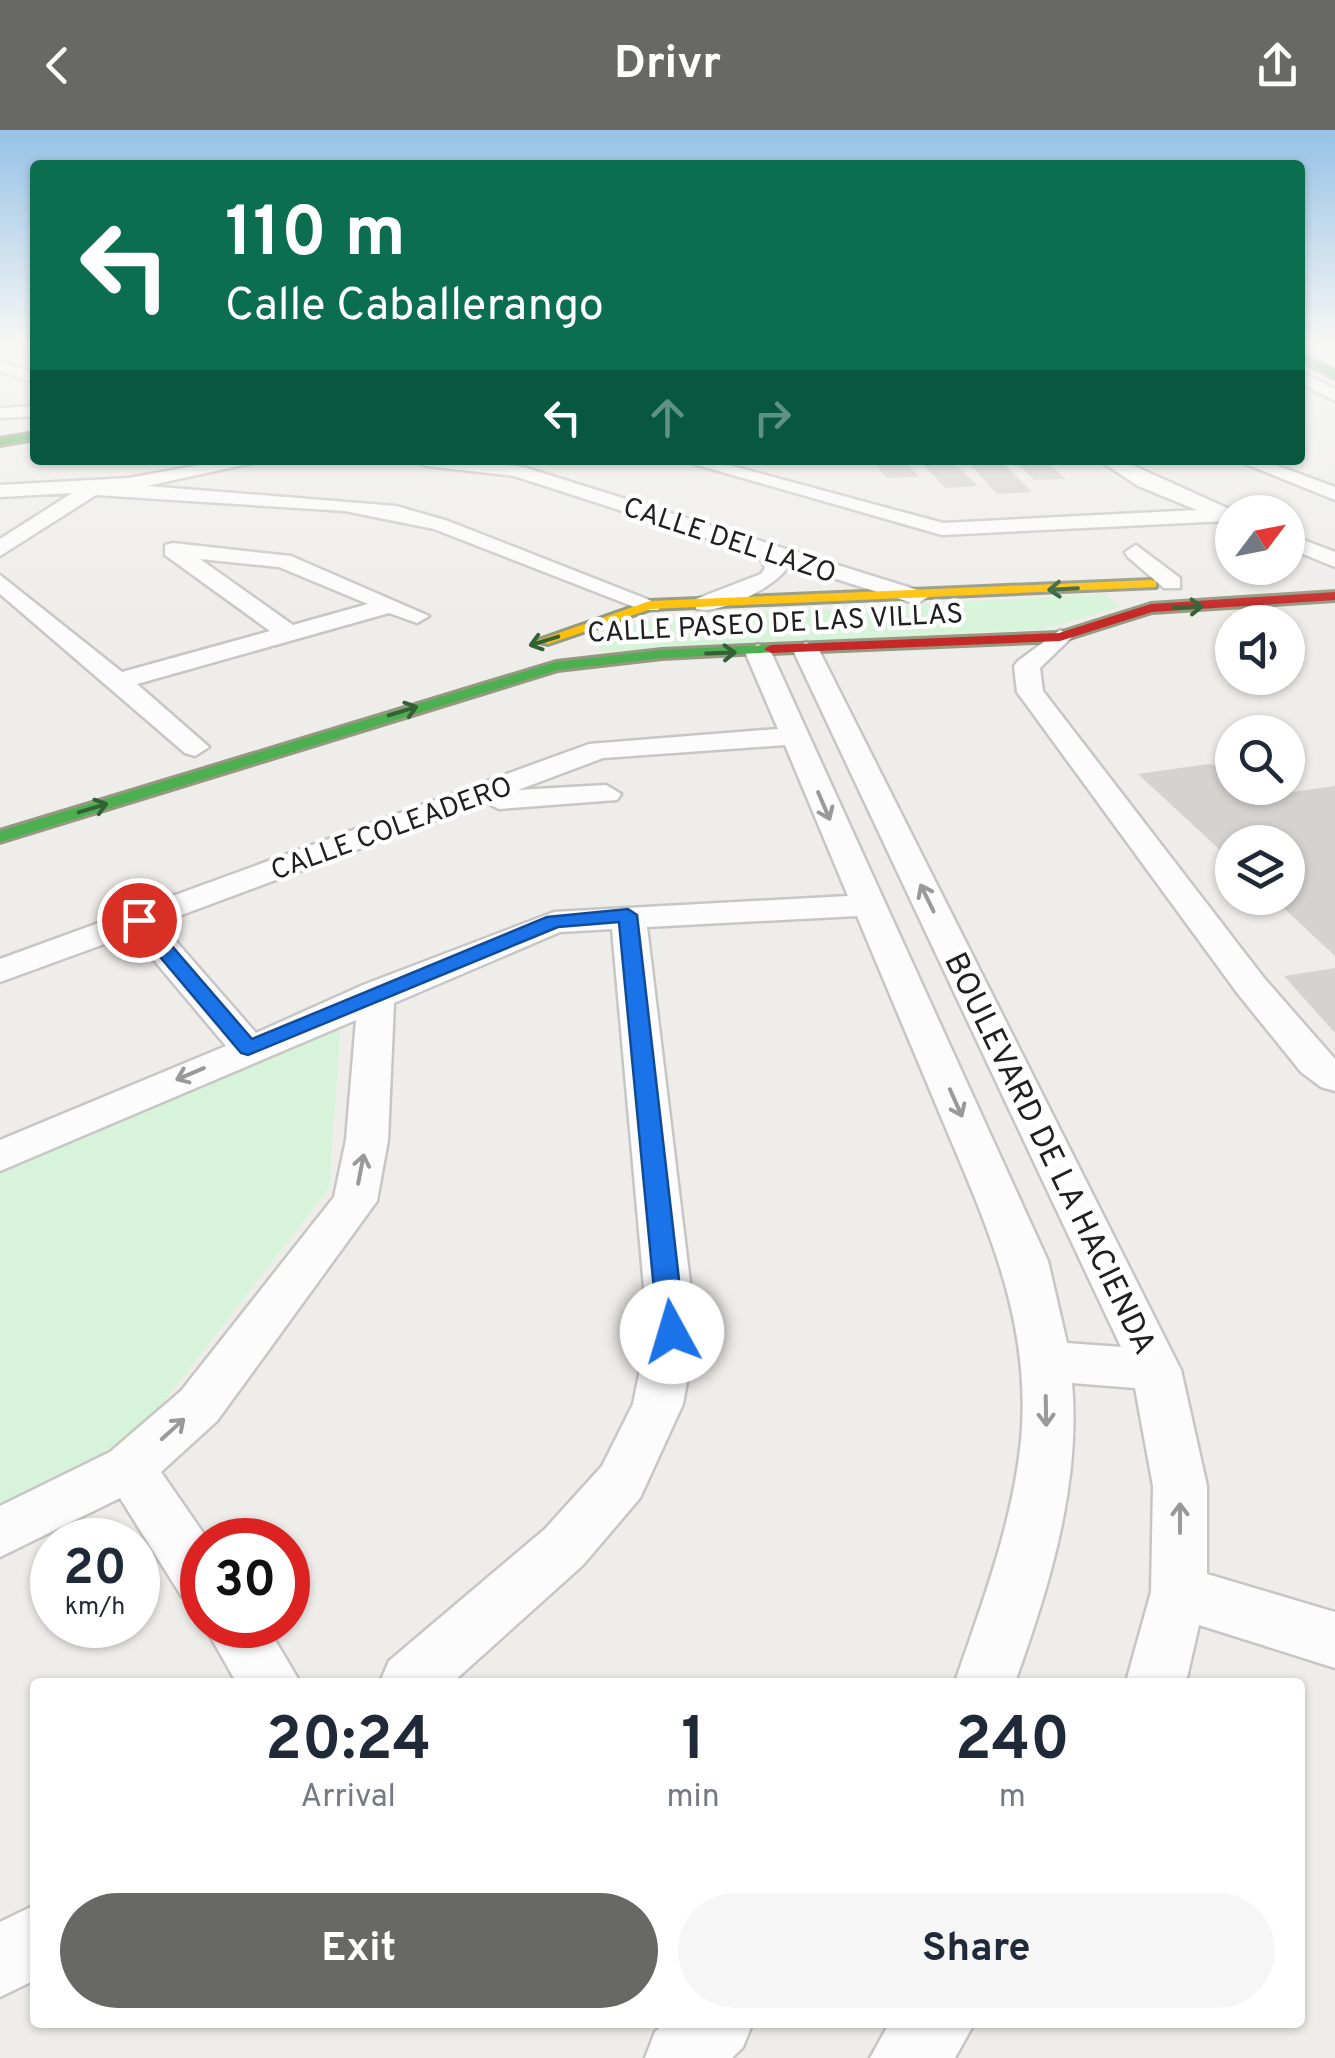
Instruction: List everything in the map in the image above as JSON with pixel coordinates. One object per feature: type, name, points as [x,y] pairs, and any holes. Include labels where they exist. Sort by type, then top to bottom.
[{"type":"street","points":[[0,442],[30,437]]},
{"type":"street","points":[[1305,461],[1335,482]]},
{"type":"street","points":[[2,544],[92,488],[228,465]]},
{"type":"street","name":"CALLE DEL LAZO","points":[[467,465],[516,471],[916,597]]},
{"type":"street","points":[[516,471],[538,465]]},
{"type":"street","points":[[707,465],[942,529],[1215,517]]},
{"type":"street","points":[[1116,465],[1145,482],[1215,510]]},
{"type":"street","points":[[1257,465],[1335,494]]},
{"type":"street","points":[[0,478],[55,467]]},
{"type":"street","points":[[0,491],[92,488],[345,504],[396,512],[441,525],[650,604]]},
{"type":"street","points":[[173,550],[216,498]]},
{"type":"street","points":[[1305,547],[1335,560]]},
{"type":"street","points":[[173,550],[283,561],[417,616]]},
{"type":"street","points":[[173,550],[287,632]]},
{"type":"street","points":[[704,604],[769,580],[776,568],[768,551]]},
{"type":"street","points":[[1136,552],[1172,584]]},
{"type":"street","name":"CALLE PASEO DE LAS VILLAS","points":[[516,650],[650,604],[916,597],[1335,576]]},
{"type":"street","points":[[1122,586],[1151,608]]},
{"type":"street","points":[[3,588],[115,682],[205,744]]},
{"type":"street","name":"CALLE PASEO DE LAS VILLAS","points":[[0,837],[527,673],[596,658],[1060,637],[1093,623],[1151,608],[1335,596]]},
{"type":"street","points":[[115,682],[392,605]]},
{"type":"street","points":[[591,627],[585,642],[596,658]]},
{"type":"street","points":[[1060,637],[1027,666],[1030,692],[1251,986],[1315,1063],[1335,1078]]},
{"type":"street","name":"BOULEVARD DE LA HACIENDA","points":[[806,650],[1156,1370],[1180,1486],[1180,1592],[1157,1678]]},
{"type":"street","name":"BOULEVARD DE LA HACIENDA","points":[[758,652],[794,736],[854,906],[1025,1261],[1046,1362],[1046,1442],[1008,1626],[987,1678]]},
{"type":"street","name":"CALLE COLEADERO","points":[[0,971],[600,750],[794,736]]},
{"type":"street","points":[[160,758],[205,744]]},
{"type":"street","points":[[460,802],[608,808],[600,750]]},
{"type":"street","points":[[0,1156],[376,993],[554,922],[628,915],[854,906]]},
{"type":"street","points":[[415,1678],[564,1548],[621,1482],[658,1404],[672,1332],[628,915]]},
{"type":"street","points":[[139,920],[248,1048]]},
{"type":"street","points":[[0,1533],[129,1468],[198,1406],[355,1201],[367,1140],[376,993]]},
{"type":"street","points":[[1046,1362],[1156,1370]]},
{"type":"street","points":[[129,1468],[180,1546]]},
{"type":"street","points":[[1180,1592],[1335,1640]]},
{"type":"street","points":[[247,1648],[267,1678]]},
{"type":"street","points":[[0,1963],[30,1942]]},
{"type":"street","points":[[681,2058],[712,2028]]},
{"type":"street","points":[[906,2058],[934,2028]]},
{"type":"green space","points":[[1104,594],[1120,607],[1043,629],[603,652],[593,641],[595,634],[611,627],[679,617]]},
{"type":"green space","points":[[341,1022],[329,1188],[135,1439],[0,1517],[0,1169]]},
{"type":"building","points":[[876,465],[908,465],[919,477],[887,478]]},
{"type":"building","points":[[924,465],[956,465],[978,486],[945,488]]},
{"type":"building","points":[[971,465],[1005,465],[1032,492],[997,494]]},
{"type":"building","points":[[1019,465],[1051,465],[1066,479],[1034,480]]},
{"type":"building","points":[[1215,765],[1215,805],[1305,805],[1305,790],[1335,786],[1335,956],[1291,915],[1305,915],[1305,825],[1215,825],[1215,845],[1138,774]]},
{"type":"building","points":[[1335,968],[1335,1033],[1284,976]]},
{"type":"traffic: fast","points":[[0,442],[30,437]]},
{"type":"traffic: fast","points":[[0,837],[556,666],[662,654],[771,649]]},
{"type":"traffic: slow","points":[[543,641],[650,605],[1151,584]]},
{"type":"traffic: jam","points":[[771,649],[1060,637],[1151,608],[1335,596]]},
{"type":"route","points":[[139,920],[248,1048],[554,922],[628,915],[672,1332]]}]
